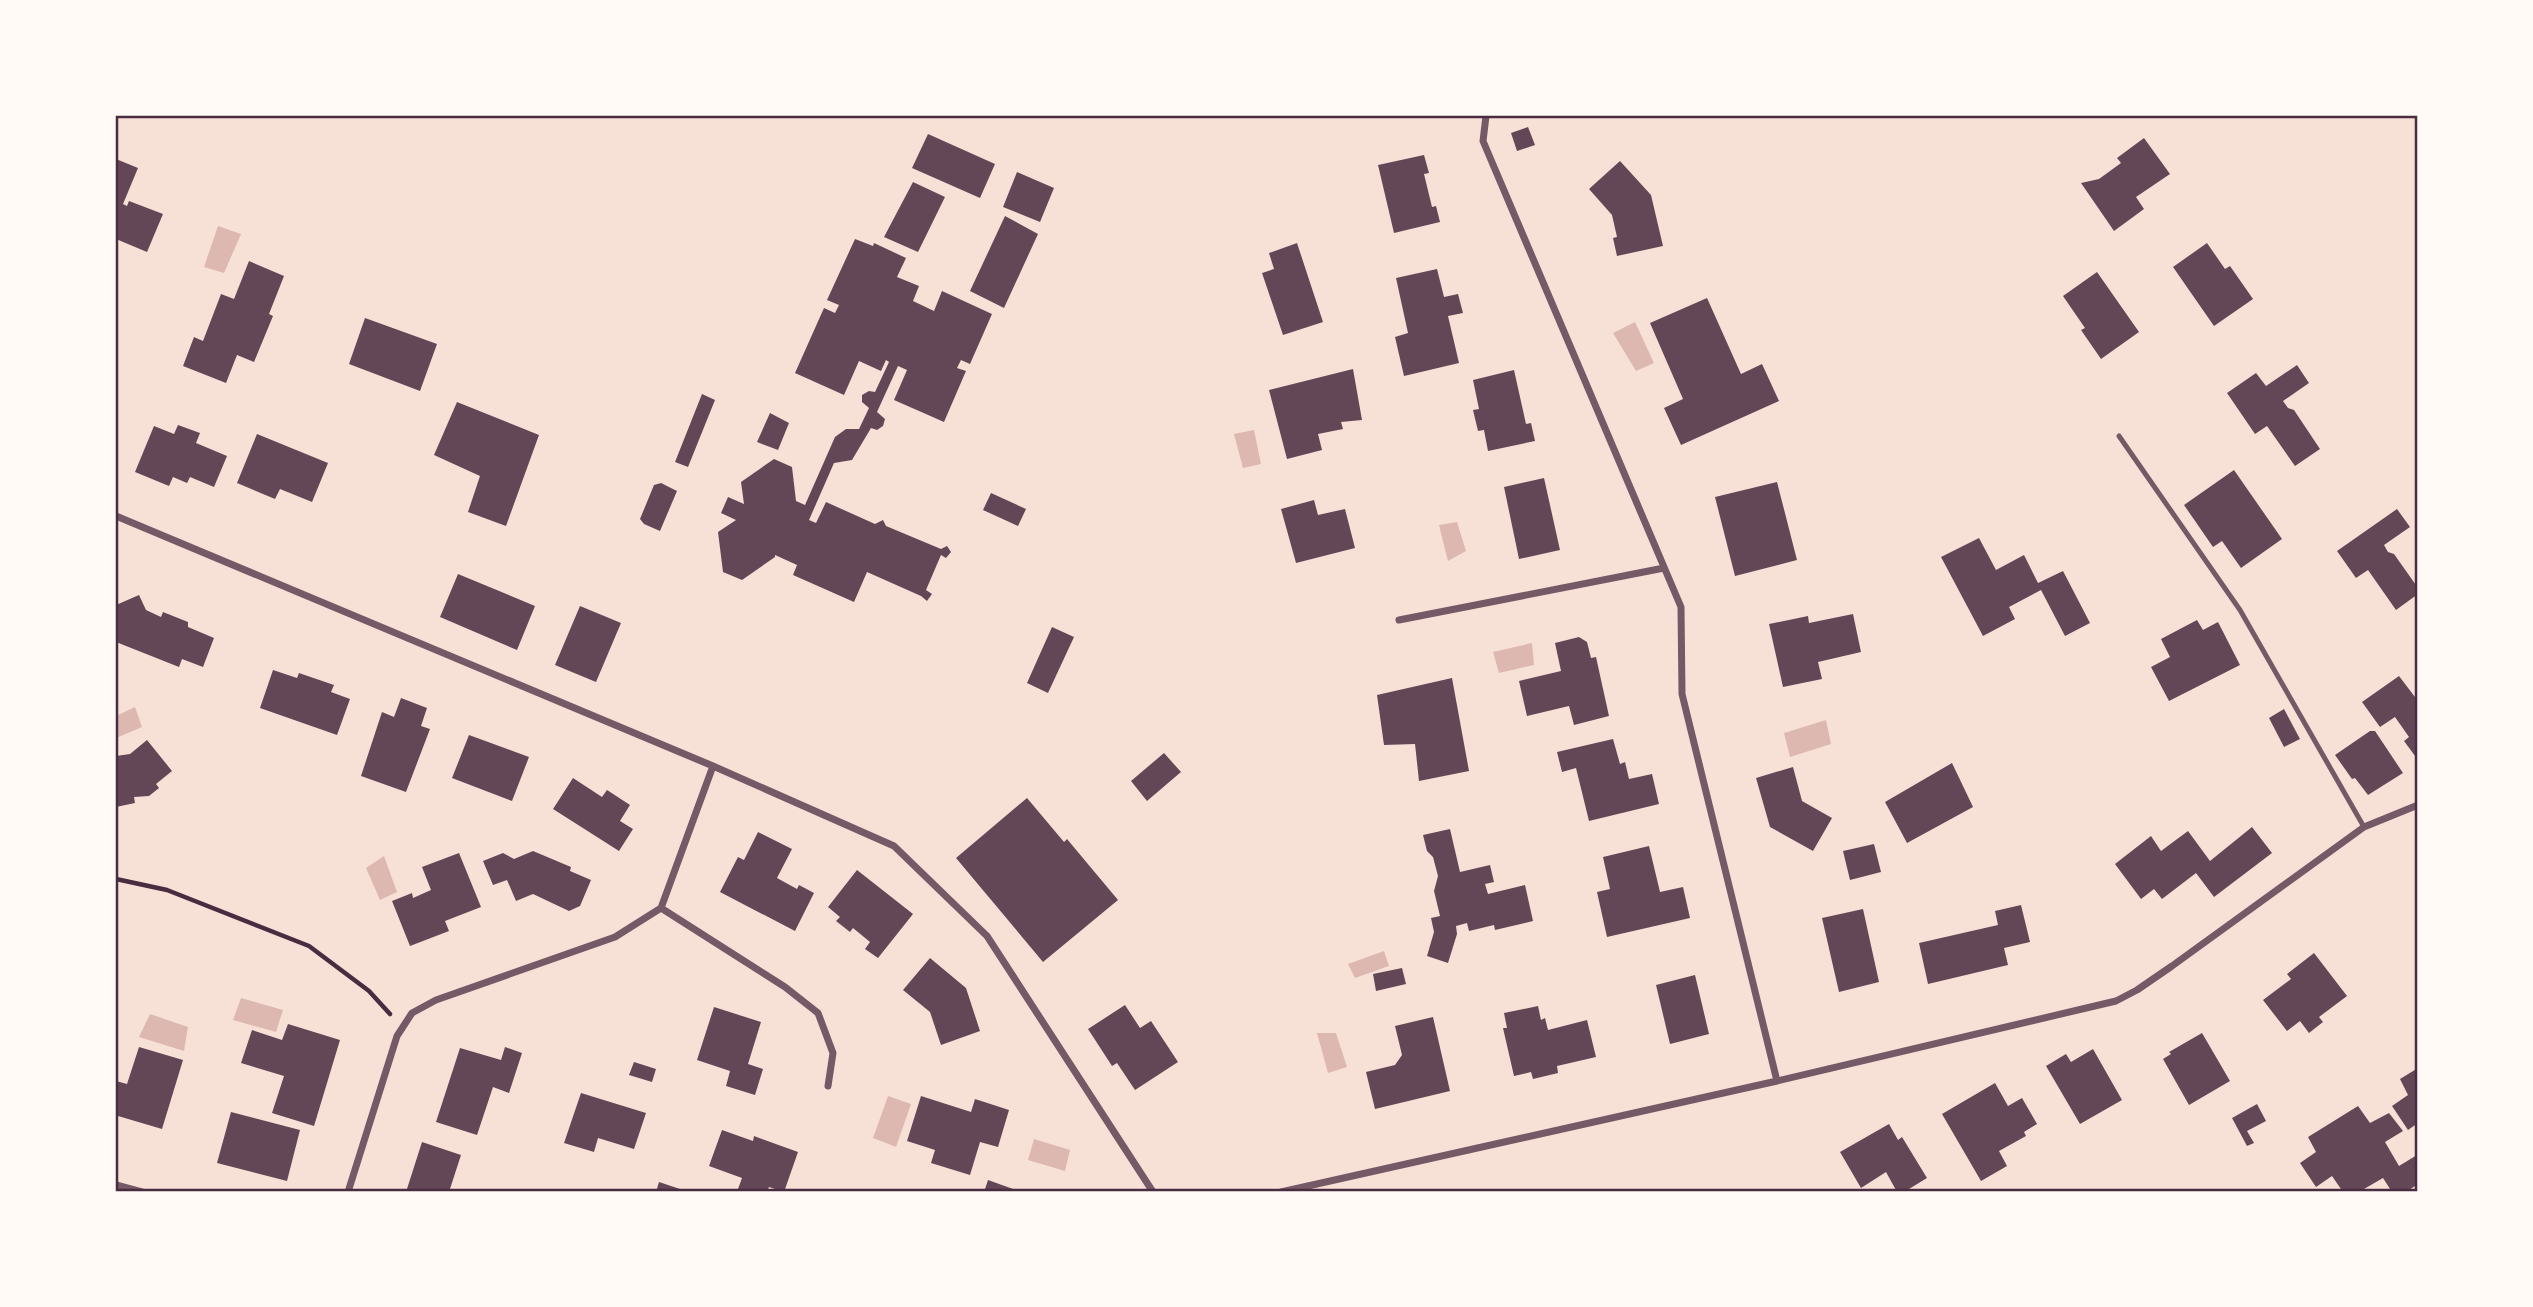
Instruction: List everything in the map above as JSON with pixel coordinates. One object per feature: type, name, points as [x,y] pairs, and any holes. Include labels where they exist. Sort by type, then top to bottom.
[{"type":"street","points":[[1486,116],[1483,141],[1681,607],[1682,694],[1777,1081]]},
{"type":"street","points":[[116,516],[713,766],[894,846],[987,936],[1153,1192]]},
{"type":"street","points":[[1399,620],[1664,568]]},
{"type":"street","points":[[348,1192],[375,1098],[397,1036],[412,1013],[436,1000],[615,937],[661,908],[713,766]]},
{"type":"street","points":[[1281,1192],[1777,1081],[2116,1001],[2172,966],[2364,827],[2417,806]]},
{"type":"street","points":[[661,908],[785,987],[818,1013],[833,1053],[828,1086]]},
{"type":"street","points":[[116,1185],[142,1192]]},
{"type":"lane","points":[[2119,436],[2240,610],[2364,827]]},
{"type":"path","points":[[116,879],[167,890],[309,946],[369,991],[402,1028]]},
{"type":"shaded area","points":[[218,226],[241,234],[224,273],[204,267]]},
{"type":"shaded area","points":[[1635,322],[1654,363],[1636,371],[1613,333]]},
{"type":"shaded area","points":[[1254,430],[1261,464],[1243,468],[1234,434]]},
{"type":"shaded area","points":[[1457,522],[1466,551],[1448,561],[1439,525]]},
{"type":"shaded area","points":[[1532,643],[1534,665],[1499,673],[1493,652]]},
{"type":"shaded area","points":[[135,707],[142,727],[116,738],[116,716]]},
{"type":"shaded area","points":[[1826,720],[1831,744],[1790,757],[1784,733]]},
{"type":"shaded area","points":[[384,856],[397,892],[380,900],[366,868]]},
{"type":"shaded area","points":[[1384,951],[1389,966],[1355,978],[1348,964]]},
{"type":"shaded area","points":[[241,998],[283,1010],[276,1032],[233,1020]]},
{"type":"shaded area","points":[[150,1014],[188,1027],[184,1051],[139,1037]]},
{"type":"shaded area","points":[[1317,1033],[1336,1033],[1347,1067],[1328,1073]]},
{"type":"shaded area","points":[[888,1096],[911,1104],[896,1147],[873,1138]]},
{"type":"shaded area","points":[[1034,1139],[1070,1150],[1065,1171],[1028,1160]]},
{"type":"building","points":[[1528,127],[1535,145],[1517,151],[1511,133]]},
{"type":"building","points":[[928,134],[995,164],[980,198],[912,168]]},
{"type":"building","points":[[2144,138],[2170,174],[2136,197],[2144,209],[2114,231],[2081,183],[2099,179],[2121,163],[2117,158]]},
{"type":"building","points":[[1424,155],[1429,173],[1424,174],[1432,207],[1436,206],[1440,222],[1394,233],[1378,165]]},
{"type":"building","points":[[116,159],[138,168],[123,204],[127,206],[129,201],[163,214],[147,252],[116,239]]},
{"type":"building","points":[[1620,161],[1651,195],[1663,246],[1617,256],[1613,238],[1617,237],[1612,215],[1589,189]]},
{"type":"building","points":[[1017,172],[1054,188],[1040,222],[1003,207]]},
{"type":"building","points":[[913,182],[945,197],[918,252],[884,237]]},
{"type":"building","points":[[1005,216],[1038,234],[1004,308],[970,291]]},
{"type":"building","points":[[855,239],[873,246],[874,243],[906,258],[897,277],[919,286],[913,301],[934,311],[942,291],[992,314],[970,364],[961,360],[957,368],[966,371],[944,422],[894,400],[907,370],[898,366],[877,412],[885,419],[883,426],[877,430],[871,428],[852,460],[834,463],[809,520],[816,523],[826,502],[875,524],[883,520],[886,526],[941,549],[947,546],[951,552],[946,558],[941,555],[926,590],[932,594],[927,601],[867,572],[854,602],[793,575],[797,565],[775,555],[742,580],[723,572],[718,532],[736,520],[721,513],[728,497],[744,504],[741,482],[774,459],[792,467],[796,501],[805,505],[835,437],[846,429],[859,429],[869,408],[862,402],[862,395],[869,391],[875,392],[889,362],[886,360],[881,371],[859,361],[844,395],[795,373],[824,308],[835,313],[839,305],[827,300]]},
{"type":"building","points":[[1297,243],[1323,322],[1283,335],[1262,273],[1274,269],[1269,253]]},
{"type":"building","points":[[2207,243],[2225,269],[2230,266],[2253,299],[2214,326],[2173,267]]},
{"type":"building","points":[[249,261],[284,276],[269,314],[273,316],[254,362],[237,355],[226,383],[183,366],[194,337],[203,341],[221,294],[234,299]]},
{"type":"building","points":[[1437,269],[1444,297],[1458,294],[1463,313],[1448,316],[1459,363],[1404,376],[1395,337],[1408,333],[1396,278]]},
{"type":"building","points":[[2097,272],[2139,332],[2101,359],[2081,330],[2085,328],[2063,296]]},
{"type":"building","points":[[1707,298],[1741,374],[1762,364],[1779,401],[1681,445],[1664,408],[1683,399],[1650,323]]},
{"type":"building","points":[[365,318],[437,344],[420,391],[349,364]]},
{"type":"building","points":[[2297,365],[2309,383],[2283,401],[2288,408],[2294,410],[2320,449],[2295,466],[2267,426],[2255,434],[2227,393],[2256,373],[2266,386]]},
{"type":"building","points":[[1353,369],[1362,420],[1341,422],[1343,429],[1318,434],[1322,450],[1287,459],[1269,390]]},
{"type":"building","points":[[1514,370],[1526,424],[1531,423],[1535,441],[1488,451],[1484,430],[1478,431],[1473,410],[1479,409],[1473,380]]},
{"type":"building","points":[[702,394],[715,400],[688,467],[675,462]]},
{"type":"building","points":[[457,402],[539,435],[506,526],[468,512],[480,476],[434,455]]},
{"type":"building","points":[[770,413],[789,423],[778,450],[757,442]]},
{"type":"building","points":[[178,425],[200,433],[196,443],[227,456],[214,487],[190,477],[187,483],[173,477],[169,486],[135,472],[154,426],[174,434]]},
{"type":"building","points":[[257,434],[328,463],[312,502],[280,489],[275,499],[237,483]]},
{"type":"building","points":[[2234,470],[2282,539],[2241,568],[2222,541],[2213,547],[2184,505]]},
{"type":"building","points":[[1544,478],[1560,550],[1519,559],[1504,487]]},
{"type":"building","points":[[1777,482],[1797,560],[1735,576],[1715,497]]},
{"type":"building","points":[[661,483],[677,491],[660,531],[644,524],[640,519],[654,485]]},
{"type":"building","points":[[991,493],[1026,509],[1018,526],[983,510]]},
{"type":"building","points":[[1314,500],[1318,515],[1345,509],[1355,548],[1296,563],[1281,509]]},
{"type":"building","points":[[2397,509],[2410,527],[2384,545],[2388,552],[2394,554],[2418,588],[2418,594],[2396,610],[2368,570],[2356,578],[2337,551]]},
{"type":"building","points":[[1979,538],[1996,570],[2024,555],[2038,583],[2063,571],[2090,623],[2065,636],[2041,590],[2009,607],[2015,619],[1983,636],[1941,557]]},
{"type":"building","points":[[458,574],[535,606],[517,650],[440,617]]},
{"type":"building","points":[[139,595],[146,610],[161,617],[163,612],[188,622],[188,627],[214,638],[203,667],[182,659],[179,667],[116,642],[116,605]]},
{"type":"building","points":[[580,606],[621,623],[596,682],[555,665]]},
{"type":"building","points":[[1853,614],[1861,652],[1818,662],[1822,679],[1783,687],[1769,624],[1808,616],[1809,623]]},
{"type":"building","points":[[2197,620],[2203,630],[2218,622],[2240,665],[2169,701],[2151,667],[2170,657],[2161,639]]},
{"type":"building","points":[[1052,627],[1074,637],[1048,693],[1027,683]]},
{"type":"building","points":[[1579,637],[1587,642],[1591,658],[1596,657],[1609,716],[1574,725],[1569,706],[1527,716],[1519,681],[1561,671],[1555,643]]},
{"type":"building","points":[[273,670],[297,678],[299,673],[334,685],[331,692],[350,699],[337,735],[260,708]]},
{"type":"building","points":[[2399,676],[2418,701],[2418,760],[2404,741],[2409,737],[2395,717],[2380,727],[2362,702]]},
{"type":"building","points":[[1452,678],[1469,771],[1419,781],[1415,744],[1384,745],[1377,695]]},
{"type":"building","points":[[401,698],[427,708],[421,726],[430,729],[406,792],[361,776],[382,712],[394,717]]},
{"type":"building","points":[[2284,709],[2300,739],[2284,747],[2269,718]]},
{"type":"building","points":[[2370,731],[2375,731],[2403,773],[2368,795],[2355,778],[2352,779],[2335,755]]},
{"type":"building","points":[[469,735],[529,757],[512,801],[452,778]]},
{"type":"building","points":[[1613,739],[1620,764],[1625,762],[1629,779],[1652,774],[1659,804],[1589,821],[1576,768],[1562,772],[1557,752]]},
{"type":"building","points":[[147,740],[172,771],[156,784],[159,788],[149,796],[134,797],[135,803],[116,807],[116,756],[130,754]]},
{"type":"building","points":[[1164,753],[1181,772],[1147,801],[1131,781]]},
{"type":"building","points":[[1952,763],[1973,807],[1907,843],[1885,802]]},
{"type":"building","points":[[1793,767],[1802,801],[1832,818],[1813,851],[1770,827],[1756,778]]},
{"type":"building","points":[[573,778],[602,797],[607,790],[630,805],[620,821],[633,829],[619,851],[553,809]]},
{"type":"building","points":[[1027,798],[1064,842],[1067,839],[1118,900],[1043,962],[956,858]]},
{"type":"building","points":[[2252,827],[2272,853],[2214,897],[2196,873],[2162,899],[2154,889],[2141,899],[2115,864],[2151,836],[2161,851],[2188,831],[2210,861]]},
{"type":"building","points":[[1450,829],[1460,872],[1490,865],[1494,882],[1485,884],[1488,894],[1525,885],[1533,921],[1495,930],[1494,925],[1469,931],[1467,923],[1456,926],[1457,934],[1448,963],[1427,956],[1434,932],[1431,918],[1440,916],[1434,891],[1438,876],[1423,835]]},
{"type":"building","points":[[758,832],[792,849],[777,878],[797,889],[799,885],[814,893],[795,931],[720,892],[738,857],[744,860]]},
{"type":"building","points":[[1874,844],[1881,872],[1850,880],[1843,851]]},
{"type":"building","points":[[1649,846],[1660,892],[1683,887],[1690,918],[1607,937],[1597,892],[1610,889],[1603,857]]},
{"type":"building","points":[[533,851],[571,867],[570,871],[591,880],[580,906],[569,911],[533,894],[516,901],[507,880],[493,885],[483,861],[503,853],[514,859]]},
{"type":"building","points":[[459,853],[481,907],[445,921],[449,931],[410,946],[392,901],[412,893],[413,898],[431,890],[422,867]]},
{"type":"building","points":[[857,870],[913,914],[878,958],[865,949],[870,942],[853,928],[850,932],[836,921],[840,917],[828,907]]},
{"type":"building","points":[[2021,905],[2030,942],[2004,948],[2008,965],[1928,984],[1919,943],[1998,925],[1995,911]]},
{"type":"building","points":[[1863,909],[1879,982],[1839,992],[1822,918]]},
{"type":"building","points":[[2314,953],[2347,996],[2319,1017],[2323,1022],[2309,1033],[2300,1021],[2287,1031],[2263,1000],[2291,979],[2287,974]]},
{"type":"building","points":[[930,958],[966,988],[980,1031],[941,1045],[930,1012],[903,990]]},
{"type":"building","points":[[1402,968],[1406,984],[1376,991],[1373,974]]},
{"type":"building","points":[[1695,975],[1709,1034],[1670,1044],[1656,985]]},
{"type":"building","points":[[1125,1005],[1140,1028],[1151,1021],[1178,1062],[1135,1090],[1117,1063],[1112,1066],[1088,1029]]},
{"type":"building","points":[[1538,1006],[1541,1020],[1545,1018],[1548,1030],[1587,1020],[1596,1057],[1557,1066],[1558,1073],[1533,1079],[1531,1072],[1514,1076],[1503,1028],[1507,1028],[1504,1013]]},
{"type":"building","points":[[714,1007],[761,1022],[748,1064],[763,1069],[755,1095],[726,1086],[730,1071],[697,1060]]},
{"type":"building","points":[[1433,1017],[1450,1091],[1375,1109],[1366,1072],[1395,1065],[1402,1055],[1395,1026]]},
{"type":"building","points":[[288,1024],[340,1040],[314,1126],[272,1113],[284,1076],[241,1063],[252,1030],[282,1040]]},
{"type":"building","points":[[2202,1033],[2230,1081],[2189,1105],[2163,1059],[2171,1054],[2169,1052]]},
{"type":"building","points":[[139,1047],[183,1060],[162,1129],[118,1116],[116,1124],[116,1081],[127,1084]]},
{"type":"building","points":[[505,1047],[522,1053],[509,1093],[493,1087],[477,1135],[436,1122],[460,1048],[501,1060]]},
{"type":"building","points":[[2093,1049],[2122,1100],[2080,1124],[2046,1066],[2066,1054],[2071,1062]]},
{"type":"building","points":[[634,1062],[656,1069],[652,1082],[629,1075]]},
{"type":"building","points":[[2418,1068],[2418,1123],[2408,1130],[2392,1106],[2408,1095],[2400,1079]]},
{"type":"building","points":[[1995,1083],[2008,1106],[2022,1098],[2037,1124],[2024,1132],[2026,1136],[1999,1151],[2007,1166],[1981,1181],[1942,1114]]},
{"type":"building","points":[[581,1093],[646,1113],[634,1149],[598,1138],[594,1152],[564,1143]]},
{"type":"building","points":[[921,1096],[971,1112],[975,1099],[1009,1110],[998,1147],[980,1142],[970,1175],[931,1163],[935,1150],[907,1141]]},
{"type":"building","points":[[2257,1104],[2266,1121],[2247,1131],[2254,1143],[2247,1146],[2232,1118]]},
{"type":"building","points":[[2358,1106],[2370,1123],[2389,1113],[2403,1131],[2385,1142],[2399,1166],[2417,1155],[2418,1184],[2406,1192],[2392,1192],[2383,1178],[2364,1189],[2366,1192],[2343,1192],[2332,1176],[2316,1187],[2300,1163],[2316,1152],[2308,1137]]},
{"type":"building","points":[[231,1112],[300,1130],[287,1181],[217,1163]]},
{"type":"building","points":[[1889,1124],[1898,1140],[1902,1137],[1927,1178],[1904,1192],[1897,1192],[1886,1172],[1861,1188],[1840,1152]]},
{"type":"building","points":[[722,1130],[753,1141],[754,1136],[798,1152],[784,1192],[769,1187],[767,1192],[746,1192],[738,1189],[742,1178],[709,1166]]},
{"type":"building","points":[[422,1142],[461,1155],[449,1192],[406,1192]]},
{"type":"building","points":[[988,1180],[1019,1191],[1019,1192],[984,1192]]},
{"type":"building","points":[[659,1182],[686,1191],[686,1192],[656,1192]]}]
